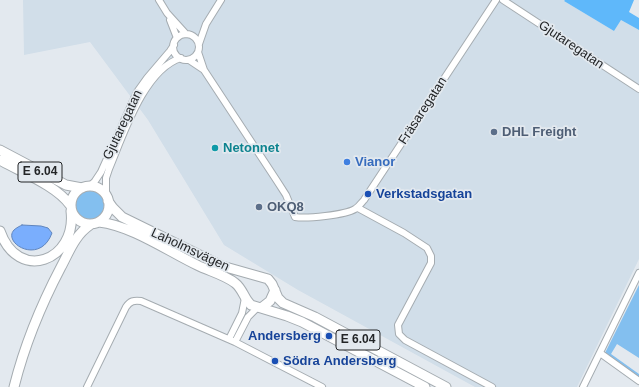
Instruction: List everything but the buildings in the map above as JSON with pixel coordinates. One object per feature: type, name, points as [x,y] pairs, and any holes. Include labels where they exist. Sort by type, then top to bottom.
[{"type":"highway","name":"Laholmsvägen","points":[[0,150],[66,185],[99,188],[113,208],[122,217],[234,271],[268,280],[272,284],[278,298],[283,303],[315,317],[446,387]]},
{"type":"highway","name":"Laholmsvägen","points":[[0,161],[64,197],[77,220],[84,224],[95,223],[120,226],[200,267],[231,280],[238,286],[249,304],[302,322],[425,387]]},
{"type":"highway","points":[[0,232],[9,249],[19,257],[30,261],[42,261],[56,254],[67,239],[71,226],[70,208],[74,195],[86,187]]},
{"type":"highway","points":[[14,387],[28,337],[41,308],[78,235],[108,213],[107,198]]},
{"type":"highway","points":[[259,308],[270,301],[275,290]]},
{"type":"street","points":[[159,0],[167,13],[177,38],[174,46],[175,53],[180,58],[189,60],[204,70]]},
{"type":"street","points":[[221,0],[206,24],[199,44],[198,52],[204,70],[286,195],[294,217],[303,218],[339,214],[358,208],[428,248],[432,256],[431,263],[398,325],[399,334],[405,340],[492,387]]},
{"type":"street","name":"Fräsaregatan","points":[[358,208],[496,0]]},
{"type":"street","name":"Gjutaregatan","points":[[502,0],[639,89]]},
{"type":"street","points":[[167,13],[197,40],[199,44]]},
{"type":"street","points":[[177,38],[189,34],[206,24]]},
{"type":"street","name":"Gjutaregatan","points":[[86,187],[95,181],[101,172],[138,92],[147,78],[174,46]]},
{"type":"street","points":[[189,60],[196,56],[198,52]]},
{"type":"street","name":"Gjutaregatan","points":[[107,198],[106,178],[141,96],[151,82],[170,62],[180,58]]},
{"type":"street","points":[[583,387],[639,273]]},
{"type":"street","points":[[229,339],[242,313],[245,298]]},
{"type":"street","points":[[87,387],[126,307],[134,300],[141,301],[229,339],[322,387]]},
{"type":"street","points":[[235,342],[248,317],[259,308]]},
{"type":"street","points":[[600,353],[639,381]]},
{"type":"shaded area","points":[[23,0],[565,0],[564,1],[614,31],[621,20],[639,30],[639,259],[577,387],[475,387],[298,290],[224,245],[148,120],[90,42],[24,55]]},
{"type":"shaded area","points":[[634,0],[629,12],[639,18],[639,30],[621,20],[614,31],[564,1]]},
{"type":"shaded area","points":[[90,191],[100,195],[104,205],[100,215],[90,219],[80,215],[76,205],[80,195]]},
{"type":"shaded area","points":[[22,225],[41,226],[48,228],[52,233],[46,243],[39,248],[32,250],[24,249],[13,241],[12,235],[14,230]]},
{"type":"shaded area","points":[[639,285],[639,358],[617,344],[611,354],[639,374],[639,377],[605,353]]},
{"type":"place","name":"DHL Freight","points":[[494,132]]},
{"type":"place","name":"Netonnet","points":[[215,148]]},
{"type":"place","name":"Vianor","points":[[347,162]]},
{"type":"place","name":"Verkstadsgatan","points":[[368,194]]},
{"type":"place","name":"OKQ8","points":[[259,207]]},
{"type":"place","name":"Andersberg","points":[[329,336]]},
{"type":"place","name":"Södra Andersberg","points":[[275,361]]}]
